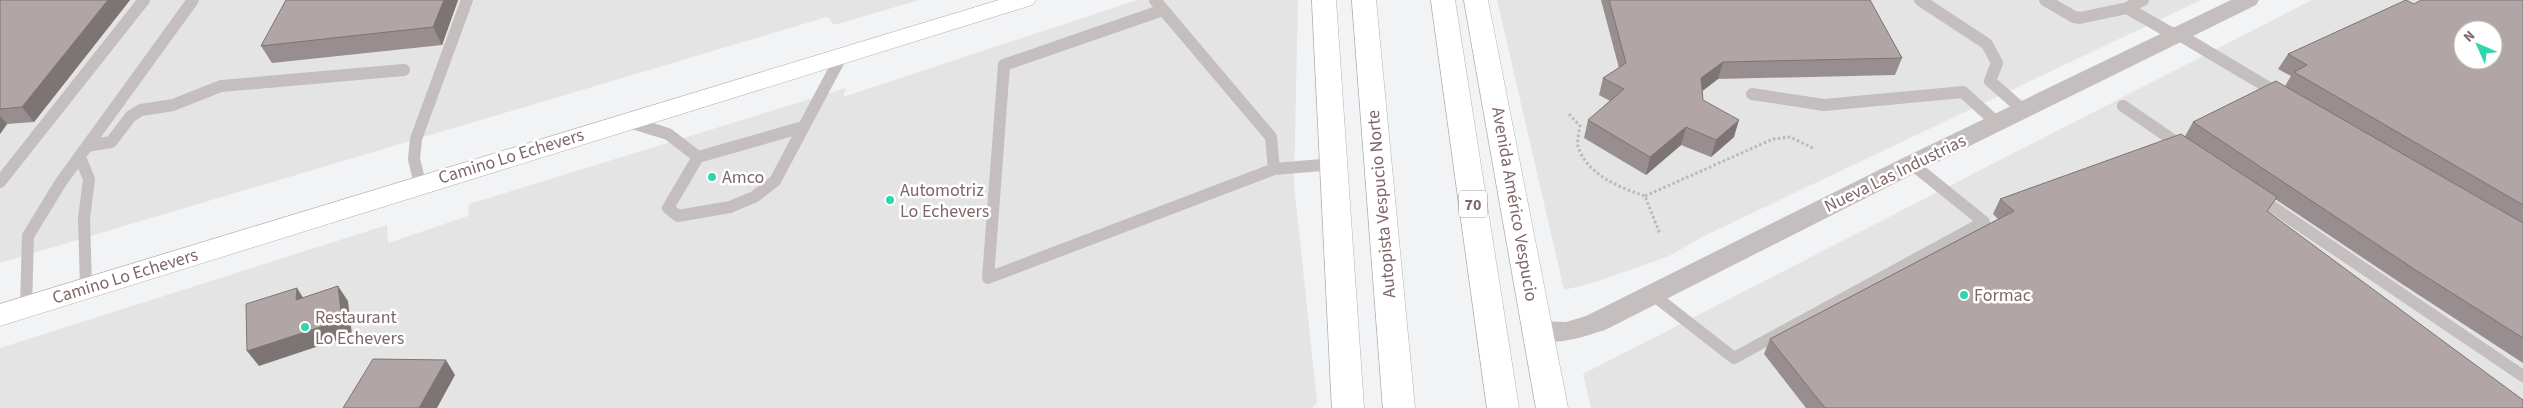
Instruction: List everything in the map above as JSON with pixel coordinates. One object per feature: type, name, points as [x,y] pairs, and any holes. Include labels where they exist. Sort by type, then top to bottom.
[{"type":"main road","name":"Camino Lo Echevers","points":[[0,315],[420,184],[1024,0]]},
{"type":"main road","points":[[1324,0],[1348,408]]},
{"type":"main road","name":"Autopista Vespucio Norte","points":[[1364,0],[1399,408]]},
{"type":"main road","name":"70","points":[[1443,0],[1504,408]]},
{"type":"main road","name":"Avenida Américo Vespucio","points":[[1476,0],[1552,408]]},
{"type":"street","name":"Nueva Las Industrias","points":[[1538,331],[1566,332],[1581,328],[2248,0]]},
{"type":"lane","points":[[0,182],[144,0]]},
{"type":"lane","points":[[26,307],[28,236],[83,152],[193,0]]},
{"type":"lane","points":[[420,184],[414,159],[416,139],[467,0]]},
{"type":"lane","points":[[1155,0],[1271,137],[1274,169]]},
{"type":"lane","points":[[1920,0],[1988,44],[1997,63],[1990,80],[2023,110]]},
{"type":"lane","points":[[2045,0],[2074,17],[2080,18],[2127,8],[2143,0]]},
{"type":"lane","points":[[2127,8],[2169,32],[2178,34],[2296,104]]},
{"type":"lane","points":[[1163,10],[1004,65],[988,278],[1274,169],[1334,164]]},
{"type":"lane","points":[[803,127],[698,157],[668,208],[678,216],[707,215],[737,205],[765,191],[775,181],[842,55]]},
{"type":"lane","points":[[83,152],[111,142],[131,116],[141,110],[173,105],[221,86],[404,70]]},
{"type":"lane","points":[[1752,94],[1824,105],[1963,92],[1997,123]]},
{"type":"lane","points":[[2123,106],[2196,156]]},
{"type":"lane","points":[[626,121],[668,134],[698,157]]},
{"type":"lane","points":[[83,152],[89,179],[84,218],[86,288]]},
{"type":"lane","points":[[1652,294],[1734,358],[1984,222],[1912,164]]},
{"type":"lane","points":[[2245,189],[2523,376]]},
{"type":"path","points":[[1569,114],[1580,126],[1578,145],[1591,167],[1619,188],[1645,196],[1773,139],[1790,137],[1813,148]]},
{"type":"path","points":[[1645,196],[1660,234]]},
{"type":"shaded area","points":[[0,0],[919,0],[834,25],[827,17],[0,263]]},
{"type":"shaded area","points":[[1137,0],[1298,0],[1294,184],[1317,402],[1312,408],[0,408],[0,348],[387,225],[388,243],[468,216],[469,204],[846,88],[843,97]]},
{"type":"shaded area","points":[[1497,0],[2201,0],[1706,235],[1669,256],[1596,282],[1564,290]]},
{"type":"shaded area","points":[[2312,0],[2523,0],[2523,408],[1591,408],[1583,374]]},
{"type":"building","points":[[0,0],[108,0],[22,107],[0,109]]},
{"type":"building","points":[[286,0],[444,0],[433,27],[261,46]]},
{"type":"building","points":[[1609,0],[1870,0],[1902,58],[1723,62],[1701,78],[1703,100],[1739,120],[1716,140],[1686,127],[1650,157],[1588,120],[1624,89],[1603,78],[1626,63]]},
{"type":"building","points":[[2406,0],[2414,4],[2421,0],[2523,0],[2523,205],[2294,72],[2307,65],[2288,54]]},
{"type":"building","points":[[2276,81],[2523,223],[2523,338],[2414,269],[2193,122]]},
{"type":"building","points":[[2181,134],[2277,197],[2267,211],[2523,400],[2523,408],[1825,408],[1770,339],[2014,211],[2000,199]]},
{"type":"building","points":[[338,286],[342,320],[247,351],[246,304],[297,288],[296,300]]},
{"type":"building","points":[[373,359],[446,360],[419,408],[343,408]]},
{"type":"place","name":"Amco","points":[[712,177]]},
{"type":"place","name":"Automotriz Lo Echevers","points":[[890,200]]},
{"type":"place","name":"Formac","points":[[1964,295]]},
{"type":"place","name":"Restaurant Lo Echevers","points":[[305,327]]}]
